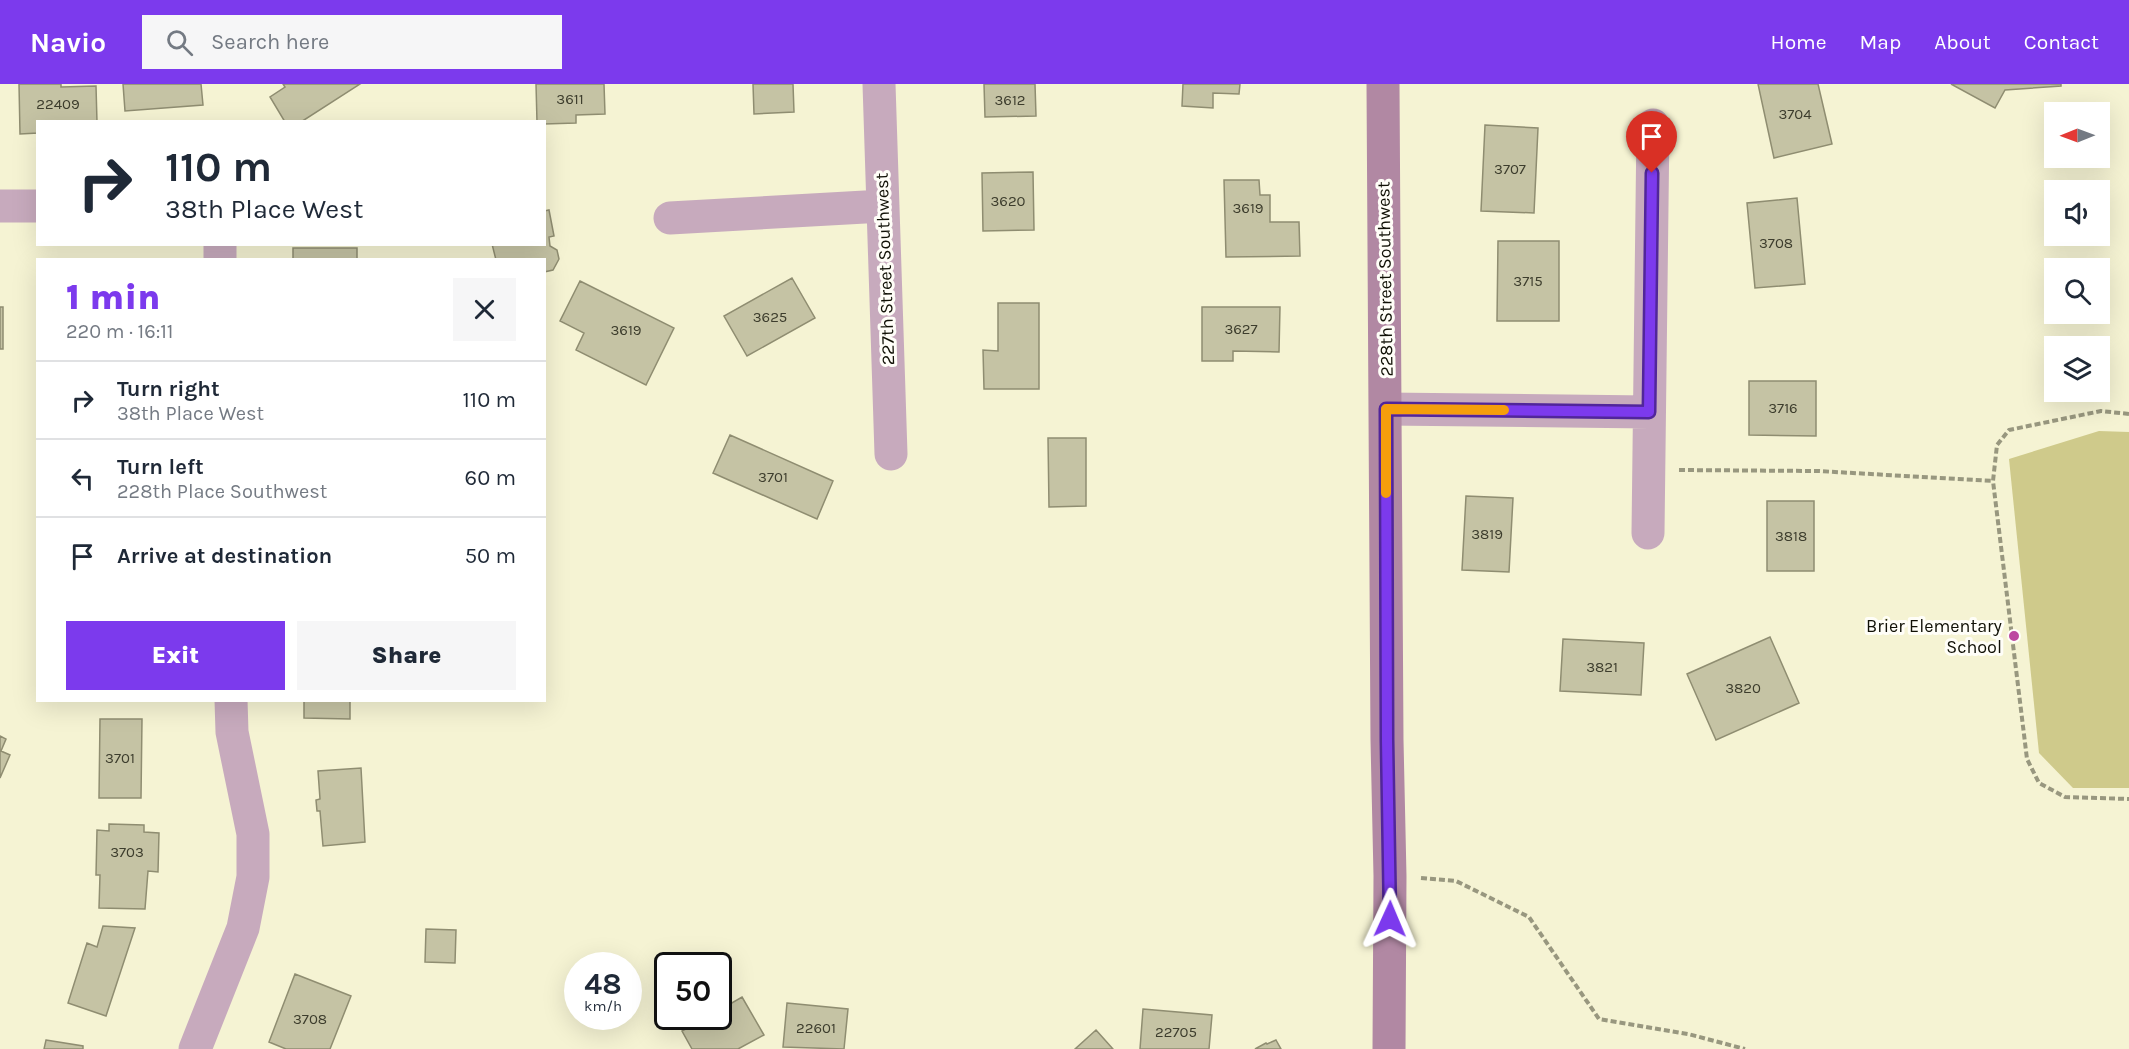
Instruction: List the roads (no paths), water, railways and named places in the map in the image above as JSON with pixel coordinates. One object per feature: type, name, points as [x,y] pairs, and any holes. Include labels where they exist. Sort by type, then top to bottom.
[{"type":"main road","name":"228th Street Southwest","points":[[1383,84],[1390,876],[1389,1049]]},
{"type":"street","name":"227th Street Southwest","points":[[879,84],[891,454]]},
{"type":"street","points":[[1648,532],[1653,125]]},
{"type":"street","points":[[0,206],[36,206]]},
{"type":"street","points":[[670,218],[883,206]]},
{"type":"street","points":[[1386,409],[1649,412]]},
{"type":"street","points":[[195,1049],[243,928],[253,877],[253,834],[232,732],[231,702]]},
{"type":"place","name":"Brier Elementary School","points":[[2014,636]]}]
